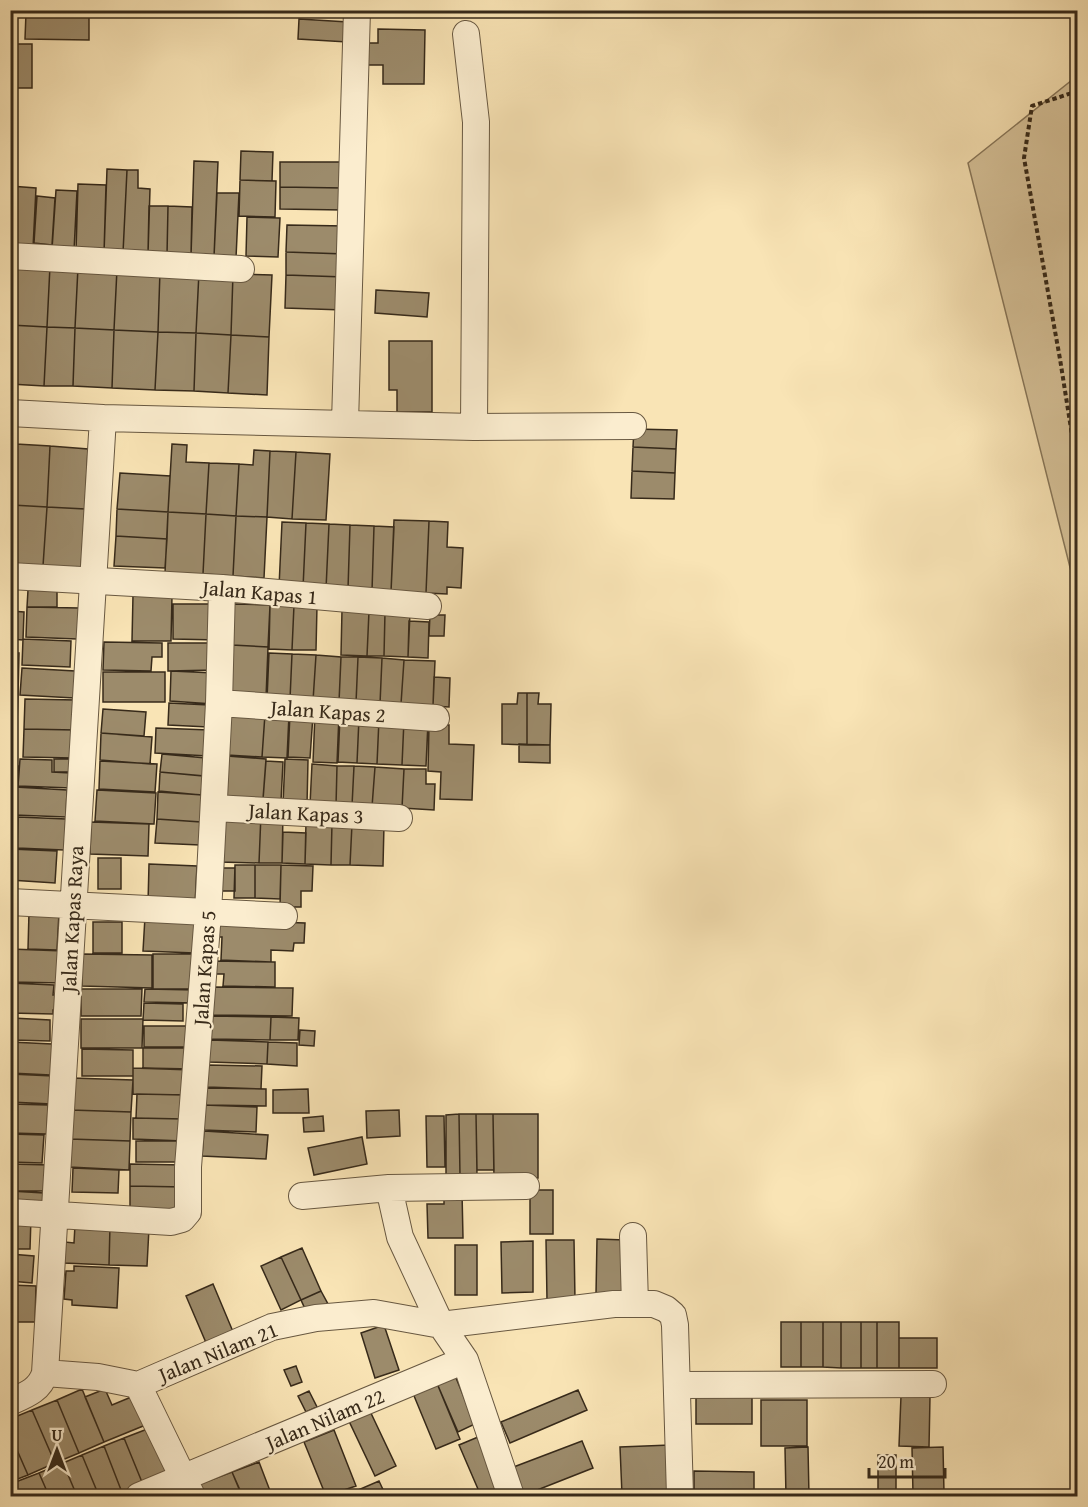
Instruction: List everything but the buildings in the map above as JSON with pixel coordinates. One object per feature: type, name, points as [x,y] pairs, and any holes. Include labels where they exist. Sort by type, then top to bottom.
[{"type":"street","points":[[345,423],[357,10]]},
{"type":"street","points":[[466,34],[476,122],[474,427]]},
{"type":"street","points":[[10,256],[241,269]]},
{"type":"street","points":[[10,413],[103,418],[474,427],[633,426]]},
{"type":"street","name":"Jalan Kapas Raya","points":[[45,1373],[103,418]]},
{"type":"street","name":"Jalan Kapas 1","points":[[10,576],[222,588],[428,606]]},
{"type":"street","name":"Jalan Kapas 5","points":[[56,1214],[171,1222],[182,1220],[188,1212],[188,1167],[214,808],[222,588]]},
{"type":"street","name":"Jalan Kapas 2","points":[[219,703],[436,718]]},
{"type":"street","name":"Jalan Kapas 3","points":[[214,808],[399,818]]},
{"type":"street","points":[[10,902],[284,916]]},
{"type":"street","points":[[302,1196],[389,1188],[526,1186]]},
{"type":"street","points":[[389,1188],[400,1237],[441,1325],[465,1360],[511,1497]]},
{"type":"street","points":[[10,1212],[56,1214]]},
{"type":"street","points":[[633,1236],[635,1304]]},
{"type":"street","name":"Jalan Nilam 21","points":[[138,1385],[272,1327],[316,1318],[374,1313],[441,1325],[614,1304],[662,1305],[672,1315],[675,1325],[680,1497]]},
{"type":"street","name":"Jalan Nilam 22","points":[[139,1497],[188,1487],[465,1360]]},
{"type":"street","points":[[10,1402],[34,1391],[45,1373],[98,1377],[138,1385],[188,1487]]},
{"type":"street","points":[[678,1385],[933,1384]]},
{"type":"path","points":[[1077,91],[1032,106],[1024,158],[1077,456]]},
{"type":"shaded area","points":[[1077,76],[1077,595],[968,163]]}]
